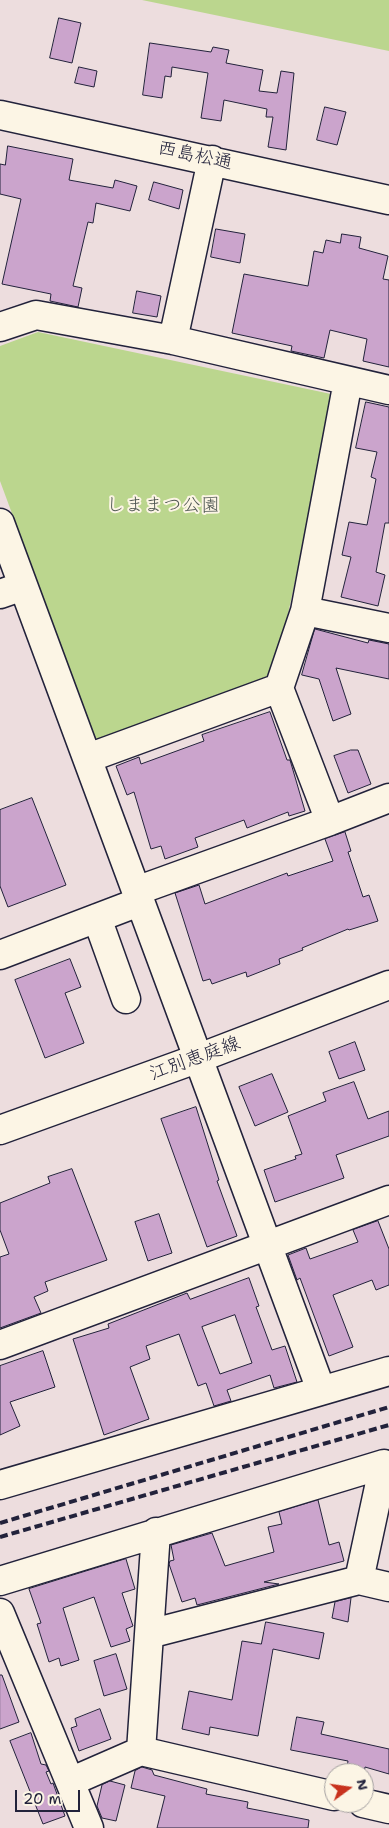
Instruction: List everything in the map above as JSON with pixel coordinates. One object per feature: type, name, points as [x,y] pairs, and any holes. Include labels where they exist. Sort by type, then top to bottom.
[{"type":"street","name":"西島松通","points":[[0,115],[389,200]]},
{"type":"street","points":[[173,340],[212,160]]},
{"type":"street","points":[[0,327],[36,315],[173,340],[389,390]]},
{"type":"street","points":[[330,821],[279,688],[304,611],[348,381]]},
{"type":"street","points":[[0,523],[11,590],[88,758],[320,1390]]},
{"type":"street","points":[[304,611],[389,628]]},
{"type":"street","points":[[88,758],[279,688]]},
{"type":"street","points":[[0,955],[97,918],[138,897],[389,798]]},
{"type":"street","points":[[97,918],[126,999]]},
{"type":"street","name":"江別恵庭線","points":[[0,1130],[199,1058],[389,985]]},
{"type":"street","points":[[0,1345],[389,1200]]},
{"type":"street","points":[[0,1485],[389,1371]]},
{"type":"street","points":[[0,1581],[384,1464],[359,1580]]},
{"type":"street","points":[[141,1751],[156,1532]]},
{"type":"street","points":[[149,1634],[359,1580],[389,1587]]},
{"type":"street","points":[[0,1613],[89,1828]]},
{"type":"street","points":[[70,1782],[141,1751],[324,1794]]},
{"type":"street","points":[[374,1806],[389,1809]]},
{"type":"green space","points":[[142,0],[389,0],[389,51]]},
{"type":"green space","name":"しままつ公園","points":[[38,332],[331,394],[333,405],[277,665],[265,680],[105,742],[95,738],[0,481],[0,346]]},
{"type":"building","points":[[59,18],[81,23],[72,63],[50,58]]},
{"type":"building","points":[[150,43],[211,52],[213,47],[229,50],[226,63],[263,70],[259,91],[277,93],[281,71],[294,73],[286,150],[268,147],[273,117],[266,117],[267,109],[224,100],[221,121],[201,118],[208,73],[172,67],[171,77],[165,76],[162,98],[143,95]]},
{"type":"building","points":[[79,67],[97,71],[94,87],[75,83]]},
{"type":"building","points":[[325,107],[346,112],[337,145],[317,140]]},
{"type":"building","points":[[8,146],[73,159],[69,180],[113,188],[115,180],[137,186],[130,211],[96,203],[93,223],[88,222],[73,286],[82,288],[78,307],[50,301],[51,294],[2,284],[21,199],[0,194],[0,164],[5,165]]},
{"type":"building","points":[[154,182],[183,190],[179,209],[149,200]]},
{"type":"building","points":[[216,229],[245,234],[240,263],[211,257]]},
{"type":"building","points":[[342,234],[361,237],[359,248],[388,256],[383,279],[389,280],[389,367],[363,361],[367,339],[330,330],[324,358],[291,351],[292,346],[232,333],[244,274],[308,286],[314,251],[323,253],[326,240],[340,243]]},
{"type":"building","points":[[137,291],[161,296],[157,317],[133,313]]},
{"type":"building","points":[[366,402],[389,407],[389,523],[385,523],[376,572],[385,575],[378,606],[341,597],[351,557],[342,555],[349,522],[367,525],[376,479],[371,477],[377,452],[356,448]]},
{"type":"building","points":[[315,629],[368,643],[369,640],[389,644],[389,679],[336,668],[351,714],[333,721],[319,679],[302,675]]},
{"type":"building","points":[[270,712],[287,760],[290,760],[305,811],[289,816],[288,812],[247,828],[244,820],[195,838],[198,847],[165,859],[161,846],[151,849],[134,792],[127,795],[116,766],[139,757],[141,764],[204,741],[202,735]]},
{"type":"building","points":[[351,750],[358,750],[371,784],[348,793],[334,756]]},
{"type":"building","points":[[32,798],[66,885],[8,907],[0,886],[0,810]]},
{"type":"building","points":[[345,832],[351,851],[348,852],[363,897],[369,895],[378,921],[348,929],[302,948],[303,950],[279,959],[280,964],[247,977],[246,972],[212,984],[210,979],[203,981],[175,893],[199,885],[205,904],[287,873],[288,876],[333,861],[325,839]]},
{"type":"building","points":[[70,959],[81,987],[65,993],[84,1043],[45,1058],[15,980]]},
{"type":"building","points":[[355,1042],[365,1070],[339,1079],[329,1052]]},
{"type":"building","points":[[272,1074],[288,1112],[255,1126],[239,1087]]},
{"type":"building","points":[[354,1082],[368,1119],[389,1111],[389,1136],[336,1155],[344,1178],[275,1202],[264,1170],[296,1159],[295,1156],[302,1154],[288,1116],[326,1101],[323,1093]]},
{"type":"building","points":[[196,1107],[219,1180],[217,1181],[237,1236],[207,1247],[161,1119]]},
{"type":"building","points":[[72,1169],[107,1260],[45,1282],[48,1291],[34,1297],[41,1313],[0,1328],[0,1257],[9,1254],[0,1230],[0,1203],[50,1183],[48,1177]]},
{"type":"building","points":[[159,1214],[172,1253],[148,1261],[135,1222]]},
{"type":"building","points":[[378,1221],[389,1249],[389,1285],[376,1290],[372,1280],[333,1295],[353,1347],[329,1356],[300,1278],[297,1280],[288,1255],[306,1248],[310,1259],[358,1242],[353,1230]]},
{"type":"building","points":[[249,1278],[259,1306],[256,1307],[272,1350],[285,1346],[297,1382],[274,1388],[270,1375],[227,1390],[231,1401],[214,1406],[206,1383],[198,1386],[179,1334],[146,1346],[150,1359],[130,1367],[149,1419],[104,1435],[73,1339],[109,1328],[108,1324],[187,1293],[190,1299]],"holes":[[[235,1315],[252,1363],[220,1374],[202,1327]]]},
{"type":"building","points":[[43,1351],[55,1387],[10,1402],[20,1426],[0,1435],[0,1366]]},
{"type":"building","points":[[318,1500],[329,1545],[339,1542],[344,1561],[264,1582],[279,1584],[197,1605],[195,1598],[182,1602],[169,1564],[170,1561],[174,1560],[171,1545],[212,1533],[225,1566],[274,1552],[268,1527],[282,1524],[279,1512]]},
{"type":"building","points":[[126,1559],[135,1589],[122,1593],[133,1626],[126,1629],[130,1641],[111,1647],[94,1597],[63,1608],[79,1660],[61,1666],[59,1658],[49,1662],[37,1624],[41,1623],[29,1589]]},
{"type":"building","points":[[351,1598],[348,1622],[332,1618],[335,1602]]},
{"type":"building","points":[[266,1622],[324,1633],[319,1659],[273,1649],[258,1736],[210,1727],[209,1735],[182,1729],[189,1691],[232,1700],[242,1641],[261,1644]]},
{"type":"building","points":[[116,1654],[127,1689],[104,1696],[94,1661]]},
{"type":"building","points":[[0,1675],[2,1675],[19,1722],[0,1729]]},
{"type":"building","points":[[100,1709],[111,1739],[79,1751],[71,1728],[77,1726],[75,1719]]},
{"type":"building","points":[[297,1717],[324,1722],[321,1734],[389,1749],[389,1774],[374,1770],[374,1763],[348,1763],[348,1761],[291,1750]]},
{"type":"building","points":[[31,1733],[41,1764],[46,1765],[49,1771],[46,1772],[51,1784],[53,1783],[65,1816],[43,1824],[10,1741]]},
{"type":"building","points":[[142,1767],[152,1770],[154,1775],[207,1789],[206,1794],[248,1802],[247,1808],[309,1820],[308,1828],[157,1828],[165,1796],[131,1788],[135,1771]]},
{"type":"building","points":[[110,1781],[125,1785],[116,1821],[102,1818],[97,1806],[102,1785]]},
{"type":"railway","points":[[0,1523],[389,1407]]},
{"type":"railway","points":[[0,1537],[389,1425]]}]
